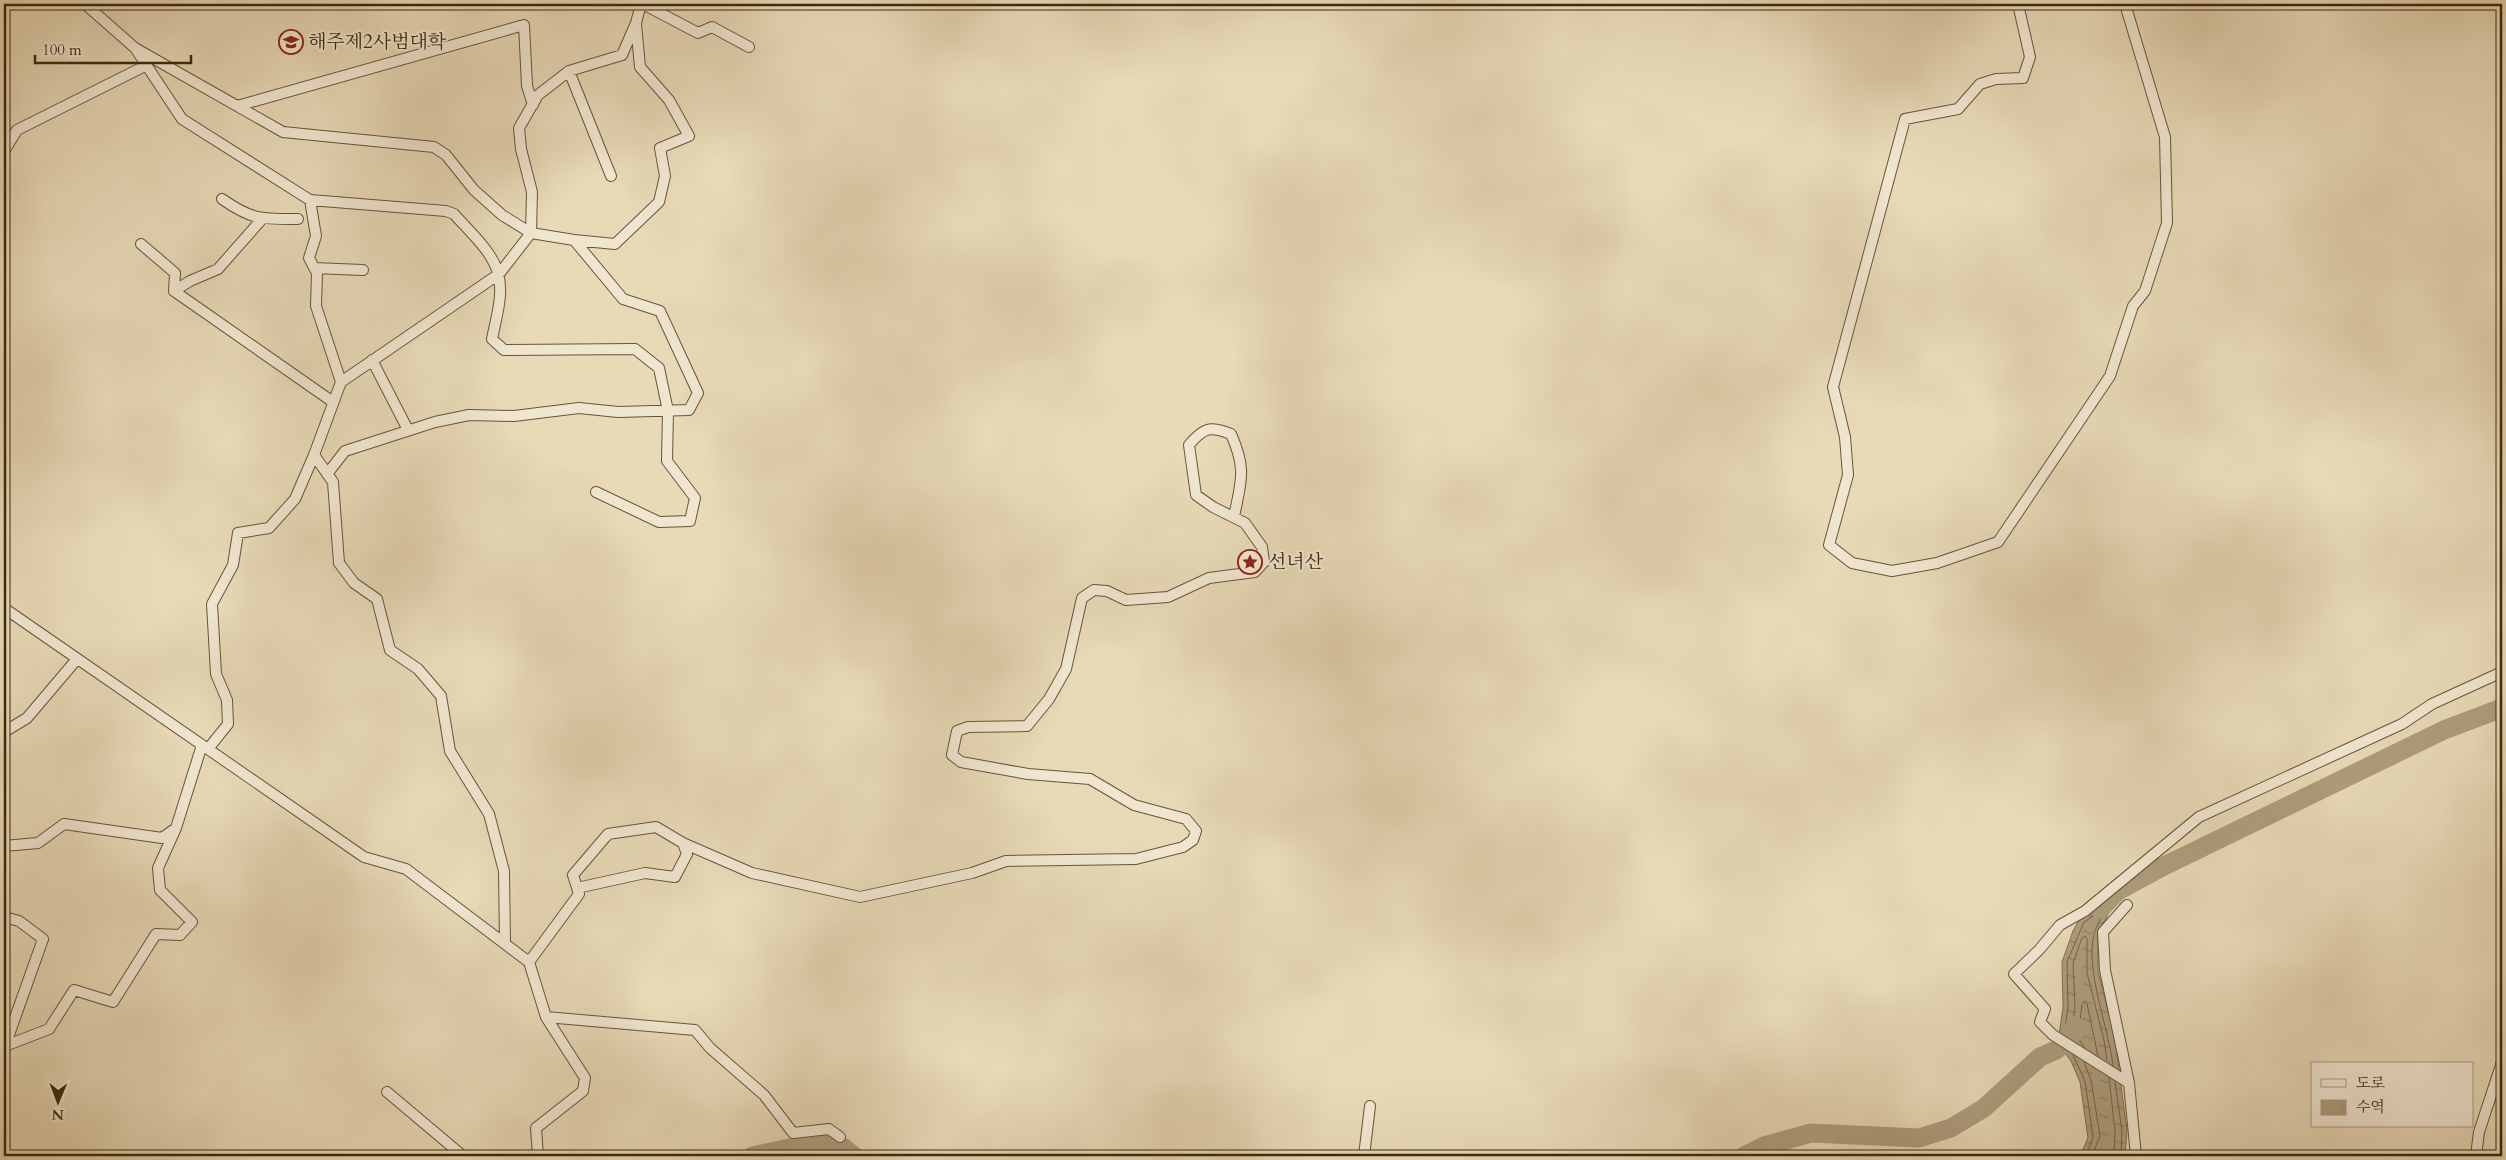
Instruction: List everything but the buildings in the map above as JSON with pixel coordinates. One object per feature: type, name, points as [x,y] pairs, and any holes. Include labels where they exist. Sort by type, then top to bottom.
[{"type":"street","points":[[85,4],[135,48],[283,132],[434,147],[446,155],[474,190],[502,215],[531,233],[614,244],[659,202],[665,176],[660,148],[689,136],[668,100],[640,68],[636,23]]},
{"type":"street","points":[[5,1047],[49,1029],[74,990],[113,1002],[156,934],[180,935],[192,922],[160,890],[158,868],[176,828],[205,747],[228,724],[228,700],[216,674],[212,604],[233,565],[238,533],[269,528],[295,499],[314,455],[341,382],[499,274],[531,233],[532,192],[521,149],[519,128],[538,95],[570,71],[622,55],[642,4],[698,33],[712,27],[750,47]]},
{"type":"street","points":[[2018,4],[2030,57],[2023,78],[1996,79],[1980,84],[1958,109],[1905,119],[1833,387],[1845,437],[1848,476],[1829,545],[1852,563],[1892,572],[1937,564],[1998,542],[2110,376],[2133,306],[2145,291],[2167,223],[2165,137],[2125,4]]},
{"type":"street","points":[[237,106],[524,25],[527,86],[533,105]]},
{"type":"street","points":[[135,48],[182,119],[310,200],[446,211],[454,214],[489,256],[499,274],[500,300],[492,338],[504,350],[635,349],[659,368],[668,411],[667,461],[695,498],[690,521],[659,522],[596,492]]},
{"type":"street","points":[[4,151],[17,130],[147,65]]},
{"type":"street","points":[[570,71],[611,176]]},
{"type":"street","points":[[222,198],[243,214],[262,219],[298,219]]},
{"type":"street","points":[[310,200],[316,236],[309,258],[316,273],[316,306],[341,382]]},
{"type":"street","points":[[174,291],[190,281],[218,269],[262,219]]},
{"type":"street","points":[[327,474],[345,451],[408,430],[469,415],[514,416],[579,408],[618,412],[689,410],[698,393],[660,311],[623,299],[574,240]]},
{"type":"street","points":[[141,244],[175,273],[174,291]]},
{"type":"street","points":[[314,268],[363,270]]},
{"type":"street","points":[[174,291],[334,402]]},
{"type":"street","points":[[372,360],[408,430]]},
{"type":"street","points":[[529,962],[579,894],[573,875],[608,834],[656,827],[683,843],[752,872],[860,897],[972,873],[1006,861],[1136,859],[1183,847],[1194,840],[1196,831],[1186,819],[1134,805],[1090,779],[1028,774],[961,762],[952,756],[953,746],[957,731],[968,727],[1027,726],[1049,699],[1066,669],[1082,598],[1094,590],[1108,591],[1126,600],[1168,597],[1209,578],[1255,572],[1264,562],[1262,547],[1245,523],[1213,507],[1196,495],[1189,445],[1200,432],[1215,428],[1231,434],[1236,445],[1243,470],[1234,517]]},
{"type":"street","points":[[314,455],[333,482],[339,562],[354,583],[377,599],[390,650],[418,669],[441,696],[450,751],[489,814],[504,871],[505,944]]},
{"type":"street","points":[[4,608],[364,857],[406,869],[529,962],[546,1017],[585,1078],[583,1091],[536,1128],[538,1156]]},
{"type":"street","points":[[4,732],[27,718],[77,659]]},
{"type":"street","points":[[2126,1080],[2054,1036],[2040,1022],[2045,1009],[2014,974],[2039,950],[2060,925],[2085,911],[2199,816],[2402,724],[2432,704],[2502,672]]},
{"type":"street","points":[[4,846],[38,843],[64,824],[162,838],[176,828]]},
{"type":"street","points":[[577,888],[646,873],[675,876],[687,854],[683,843]]},
{"type":"street","points":[[2127,905],[2103,932],[2105,970],[2126,1080],[2136,1156]]},
{"type":"street","points":[[4,917],[19,921],[43,939],[5,1047]]},
{"type":"street","points":[[546,1017],[695,1030],[710,1048],[764,1095],[792,1133],[830,1129],[840,1137]]},
{"type":"street","points":[[2476,1156],[2479,1132],[2502,1062]]},
{"type":"street","points":[[387,1092],[463,1156]]},
{"type":"street","points":[[1364,1156],[1370,1106]]},
{"type":"water","points":[[2118,891],[2098,937],[2098,971],[2115,1038],[2127,1131],[2125,1156],[2080,1156],[2088,1138],[2080,1082],[2071,1061],[2058,1043],[2063,1007],[2062,962],[2073,931],[2080,918]]},
{"type":"waterway","points":[[2100,909],[2118,891],[2162,867],[2444,730],[2502,708]]},
{"type":"waterway","points":[[1744,1156],[1764,1146],[1811,1133],[1919,1138],[1951,1128],[1984,1108],[2040,1057],[2056,1050],[2069,1040],[2075,1026]]},
{"type":"waterway","points":[[752,1156],[823,1141],[843,1147],[854,1156]]},
{"type":"place","name":"해주제2사범대학","points":[[291,42]]},
{"type":"place","name":"선녀산","points":[[1250,562]]}]
